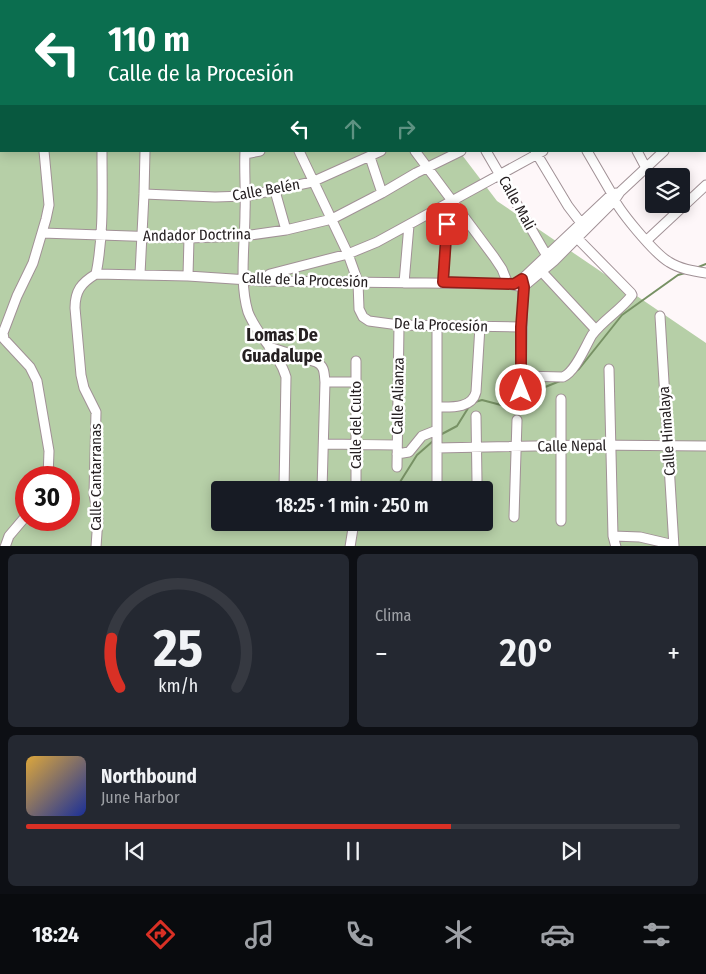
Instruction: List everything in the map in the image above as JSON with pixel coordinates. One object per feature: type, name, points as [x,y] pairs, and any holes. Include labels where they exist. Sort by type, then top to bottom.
[{"type":"street","points":[[44,152],[49,205],[33,263],[2,333],[4,339],[30,367],[37,381],[49,451],[48,466]]},
{"type":"street","points":[[96,274],[99,258],[102,152]]},
{"type":"street","points":[[140,274],[144,152]]},
{"type":"street","points":[[299,152],[312,182],[348,254],[358,282]]},
{"type":"street","name":"Calle Belén","points":[[144,194],[215,197],[246,196],[312,182],[379,152]]},
{"type":"street","points":[[416,152],[450,203],[502,269],[517,284],[521,327],[521,390]]},
{"type":"street","name":"Andador Doctrina","points":[[42,233],[189,238],[244,236],[286,230],[332,219],[459,152]]},
{"type":"street","name":"Calle Mali","points":[[487,152],[547,256]]},
{"type":"street","points":[[262,281],[270,274],[348,254],[377,242],[539,152],[581,223]]},
{"type":"street","points":[[588,152],[615,196],[622,213],[668,262],[681,268],[705,273]]},
{"type":"street","points":[[638,152],[646,168],[663,152]]},
{"type":"street","points":[[245,153],[244,279],[250,317],[283,368],[286,377],[284,481]]},
{"type":"street","points":[[370,156],[382,193]]},
{"type":"street","points":[[517,284],[581,223],[645,169]]},
{"type":"street","points":[[647,240],[706,185]]},
{"type":"street","points":[[275,190],[286,230]]},
{"type":"street","points":[[517,284],[542,272],[577,238],[615,196]]},
{"type":"street","points":[[443,282],[450,203]]},
{"type":"street","points":[[404,283],[409,225]]},
{"type":"street","points":[[188,276],[189,238]]},
{"type":"street","points":[[521,376],[563,377],[568,374],[572,371],[596,330],[631,298],[631,293],[577,238]]},
{"type":"street","points":[[303,266],[308,281]]},
{"type":"street","points":[[542,272],[596,330]]},
{"type":"street","name":"Calle de la Procesión","points":[[96,274],[188,276],[262,281],[517,284]]},
{"type":"street","name":"Calle Cantarranas","points":[[96,274],[84,282],[75,297],[81,375],[84,388],[96,412],[94,494],[98,518],[96,546]]},
{"type":"street","name":"De la Procesión","points":[[358,282],[360,309],[363,317],[369,321],[399,325],[521,327]]},
{"type":"street","name":"Calle Himalaya","points":[[660,316],[674,546]]},
{"type":"street","name":"Calle Alianza","points":[[397,467],[399,325]]},
{"type":"street","points":[[437,325],[437,481]]},
{"type":"street","points":[[436,407],[458,407],[475,398],[480,326]]},
{"type":"street","points":[[269,346],[321,364],[324,369],[322,481]]},
{"type":"street","name":"Calle del Culto","points":[[356,361],[356,481]]},
{"type":"street","points":[[609,369],[613,536],[616,546]]},
{"type":"street","points":[[325,382],[356,382]]},
{"type":"street","points":[[561,399],[561,521]]},
{"type":"street","points":[[476,416],[477,481]]},
{"type":"street","points":[[514,517],[517,420]]},
{"type":"street","points":[[324,444],[357,444],[409,452],[422,436],[437,430]]},
{"type":"street","name":"Calle Nepal","points":[[437,448],[611,445],[706,446]]},
{"type":"street","points":[[5,546],[9,536],[15,529]]},
{"type":"street","points":[[350,546],[352,531]]},
{"type":"street","points":[[613,536],[635,536],[674,546]]},
{"type":"green space","points":[[0,152],[460,152],[497,201],[706,343],[706,546],[0,546]]},
{"type":"waterway","points":[[696,268],[706,264]]},
{"type":"waterway","points":[[575,372],[622,315],[678,275],[685,273]]},
{"type":"waterway","points":[[475,402],[482,400],[501,405],[560,381]]},
{"type":"waterway","points":[[440,435],[457,426],[470,405]]},
{"type":"waterway","points":[[401,481],[417,455],[433,441]]},
{"type":"district","name":"Lomas De Guadalupe","points":[[282,345]]},
{"type":"route","points":[[447,224],[443,282],[514,284],[522,279],[524,287],[521,327],[521,390]]}]
